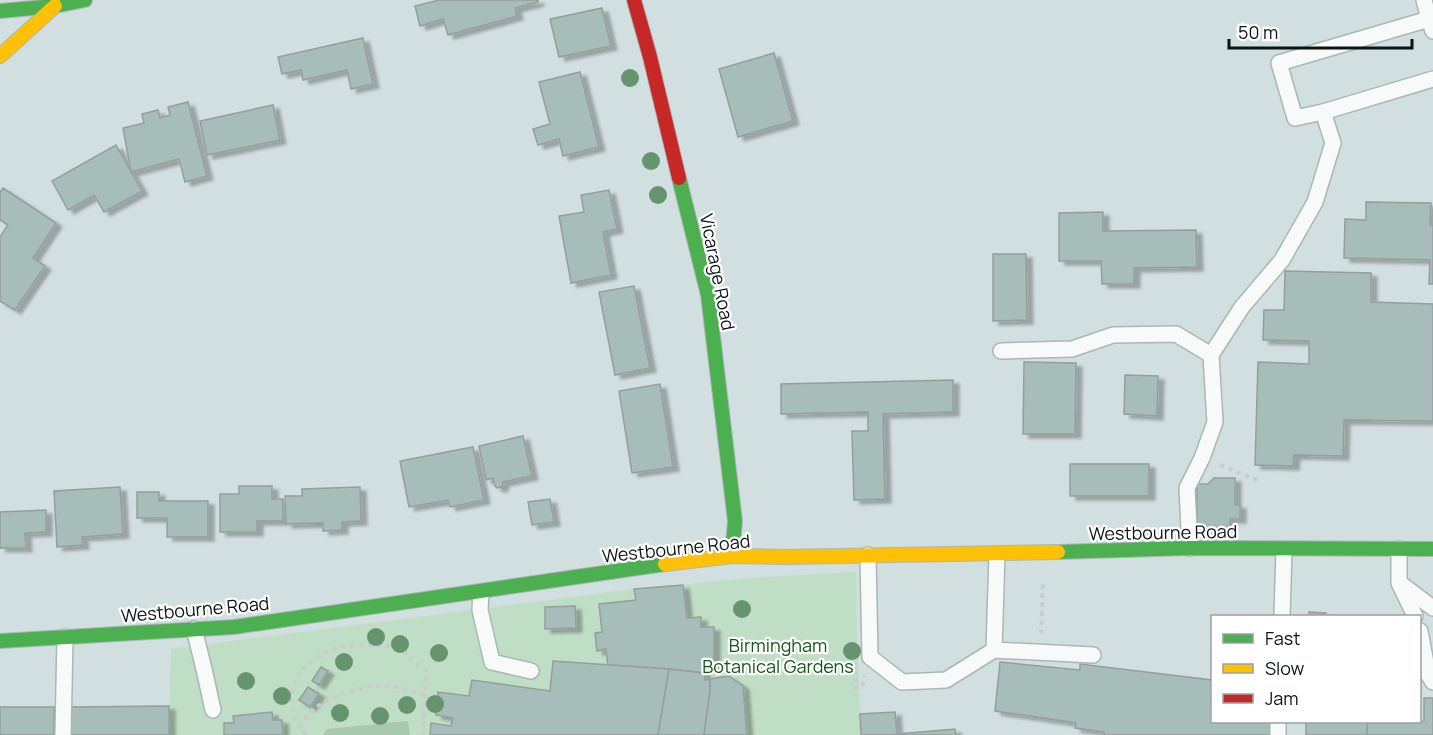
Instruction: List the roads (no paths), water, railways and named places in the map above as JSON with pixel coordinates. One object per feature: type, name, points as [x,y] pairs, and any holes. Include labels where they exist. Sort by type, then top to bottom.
[{"type":"main road","points":[[0,11],[56,6],[85,0]]},
{"type":"main road","name":"Vicarage Road","points":[[634,0],[708,295],[734,501],[732,556]]},
{"type":"main road","points":[[0,56],[56,6]]},
{"type":"main road","name":"Westbourne Road","points":[[0,641],[234,627],[732,556],[997,554],[1190,548],[1433,549]]},
{"type":"lane","points":[[1424,0],[1431,25],[1279,63],[1295,118],[1323,112],[1433,79]]},
{"type":"lane","points":[[1190,548],[1186,488],[1202,458],[1215,422],[1211,355],[1242,307],[1282,260],[1315,202],[1333,143],[1323,112]]},
{"type":"lane","points":[[1001,351],[1072,349],[1113,335],[1176,334],[1211,355]]},
{"type":"lane","points":[[1399,549],[1399,583],[1415,615]]},
{"type":"lane","points":[[1282,615],[1284,550]]},
{"type":"lane","points":[[994,650],[997,554]]},
{"type":"lane","points":[[868,555],[870,657],[902,682],[946,680],[994,650],[1094,656]]},
{"type":"lane","points":[[1399,583],[1433,608]]},
{"type":"lane","points":[[481,592],[480,610],[492,662],[531,671]]},
{"type":"lane","points":[[194,629],[213,710]]},
{"type":"lane","points":[[63,735],[65,637]]},
{"type":"lane","points":[[1421,641],[1428,674],[1433,682]]},
{"type":"park label","name":"Birmingham Botanical Gardens","points":[[778,655]]}]
